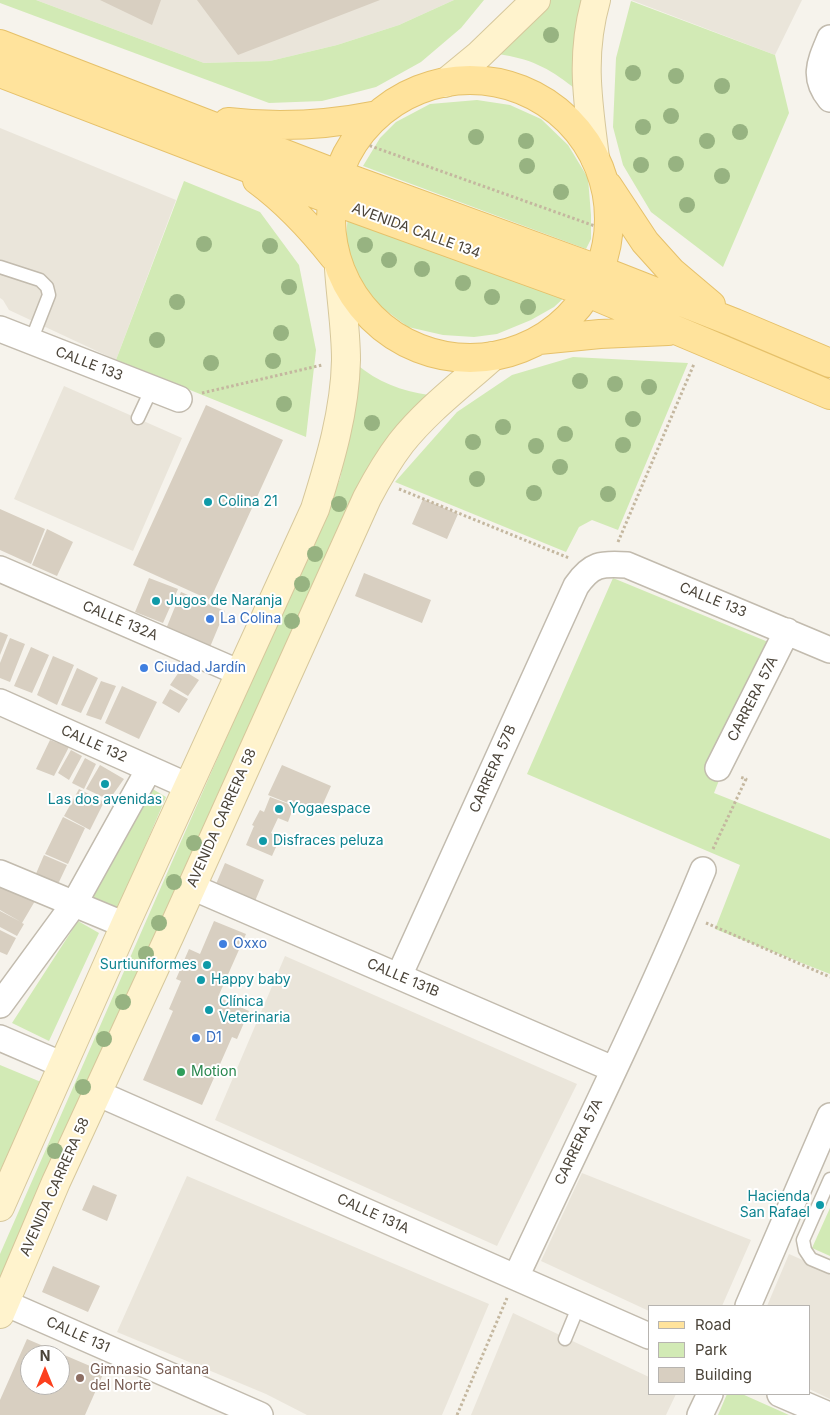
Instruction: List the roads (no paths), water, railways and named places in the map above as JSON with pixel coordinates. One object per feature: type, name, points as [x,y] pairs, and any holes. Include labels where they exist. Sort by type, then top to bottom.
[{"type":"main road","points":[[445,83],[479,55],[536,0]]},
{"type":"main road","points":[[538,341],[566,319],[594,281],[606,250],[609,230],[607,195],[599,168],[586,88],[586,55],[589,24],[596,0]]},
{"type":"main road","name":"AVENIDA CALLE 134","points":[[0,44],[337,174],[594,281],[678,330],[830,395]]},
{"type":"main road","name":"AVENIDA CALLE 134","points":[[0,72],[331,200],[735,323],[830,363]]},
{"type":"main road","points":[[0,1207],[188,786],[315,509],[331,458],[343,400],[346,360],[337,264],[331,238],[331,200],[337,174],[355,140],[378,115],[409,94],[445,83],[475,81],[504,85],[533,96],[558,112],[579,133],[646,242],[672,272],[702,299],[735,323]]},
{"type":"main road","points":[[193,118],[251,125],[309,125],[378,115]]},
{"type":"main road","points":[[220,157],[274,193],[299,215],[337,264],[357,302],[384,329],[418,348],[455,358],[493,356],[516,350],[538,341],[600,334],[678,330]]},
{"type":"main road","name":"AVENIDA CARRERA 58","points":[[2,1308],[56,1182],[192,887],[363,507],[381,473],[401,443],[434,408],[493,356]]},
{"type":"street","points":[[826,93],[818,73],[830,38]]},
{"type":"street","name":"CALLE 133","points":[[0,329],[179,399]]},
{"type":"street","name":"CALLE 133","points":[[601,565],[627,565],[830,650]]},
{"type":"street","name":"CARRERA 57B","points":[[399,976],[576,586],[583,575],[601,565]]},
{"type":"street","name":"CALLE 132A","points":[[0,569],[240,673]]},
{"type":"street","name":"CARRERA 57A","points":[[718,768],[787,631]]},
{"type":"street","name":"CALLE 132","points":[[0,702],[188,786]]},
{"type":"street","points":[[0,1005],[74,904],[149,769]]},
{"type":"street","name":"CARRERA 57A","points":[[516,1277],[614,1069],[685,914],[703,870]]},
{"type":"street","points":[[0,873],[125,926]]},
{"type":"street","name":"CALLE 131B","points":[[192,887],[614,1069]]},
{"type":"street","points":[[0,1038],[63,1065]]},
{"type":"street","name":"CALLE 131A","points":[[97,1093],[648,1336]]},
{"type":"street","points":[[748,1305],[830,1116]]},
{"type":"street","name":"CALLE 131","points":[[2,1308],[213,1405],[260,1415]]},
{"type":"street","points":[[700,1415],[710,1395]]},
{"type":"street","points":[[782,1395],[829,1415]]},
{"type":"lane","points":[[0,267],[40,280],[48,287],[49,295],[30,341]]},
{"type":"lane","points":[[138,418],[152,388]]},
{"type":"lane","points":[[830,1179],[803,1240],[805,1250],[811,1259],[830,1267]]},
{"type":"lane","points":[[565,1338],[579,1305]]},
{"type":"place","name":"Colina 21","points":[[208,502]]},
{"type":"place","name":"Jugos de Naranja","points":[[156,601]]},
{"type":"place","name":"La Colina","points":[[210,619]]},
{"type":"place","name":"Ciudad Jardín","points":[[144,668]]},
{"type":"place","name":"Las dos avenidas","points":[[105,784]]},
{"type":"place","name":"Yogaespace","points":[[279,809]]},
{"type":"place","name":"Disfraces peluza","points":[[263,841]]},
{"type":"place","name":"Oxxo","points":[[223,944]]},
{"type":"place","name":"Surtiuniformes","points":[[207,965]]},
{"type":"place","name":"Happy baby","points":[[201,980]]},
{"type":"place","name":"Clínica Veterinaria","points":[[209,1010]]},
{"type":"place","name":"D1","points":[[196,1038]]},
{"type":"place","name":"Motion","points":[[181,1072]]},
{"type":"place","name":"Hacienda San Rafael","points":[[820,1205]]},
{"type":"place","name":"Gimnasio Santana del Norte","points":[[80,1378]]}]
